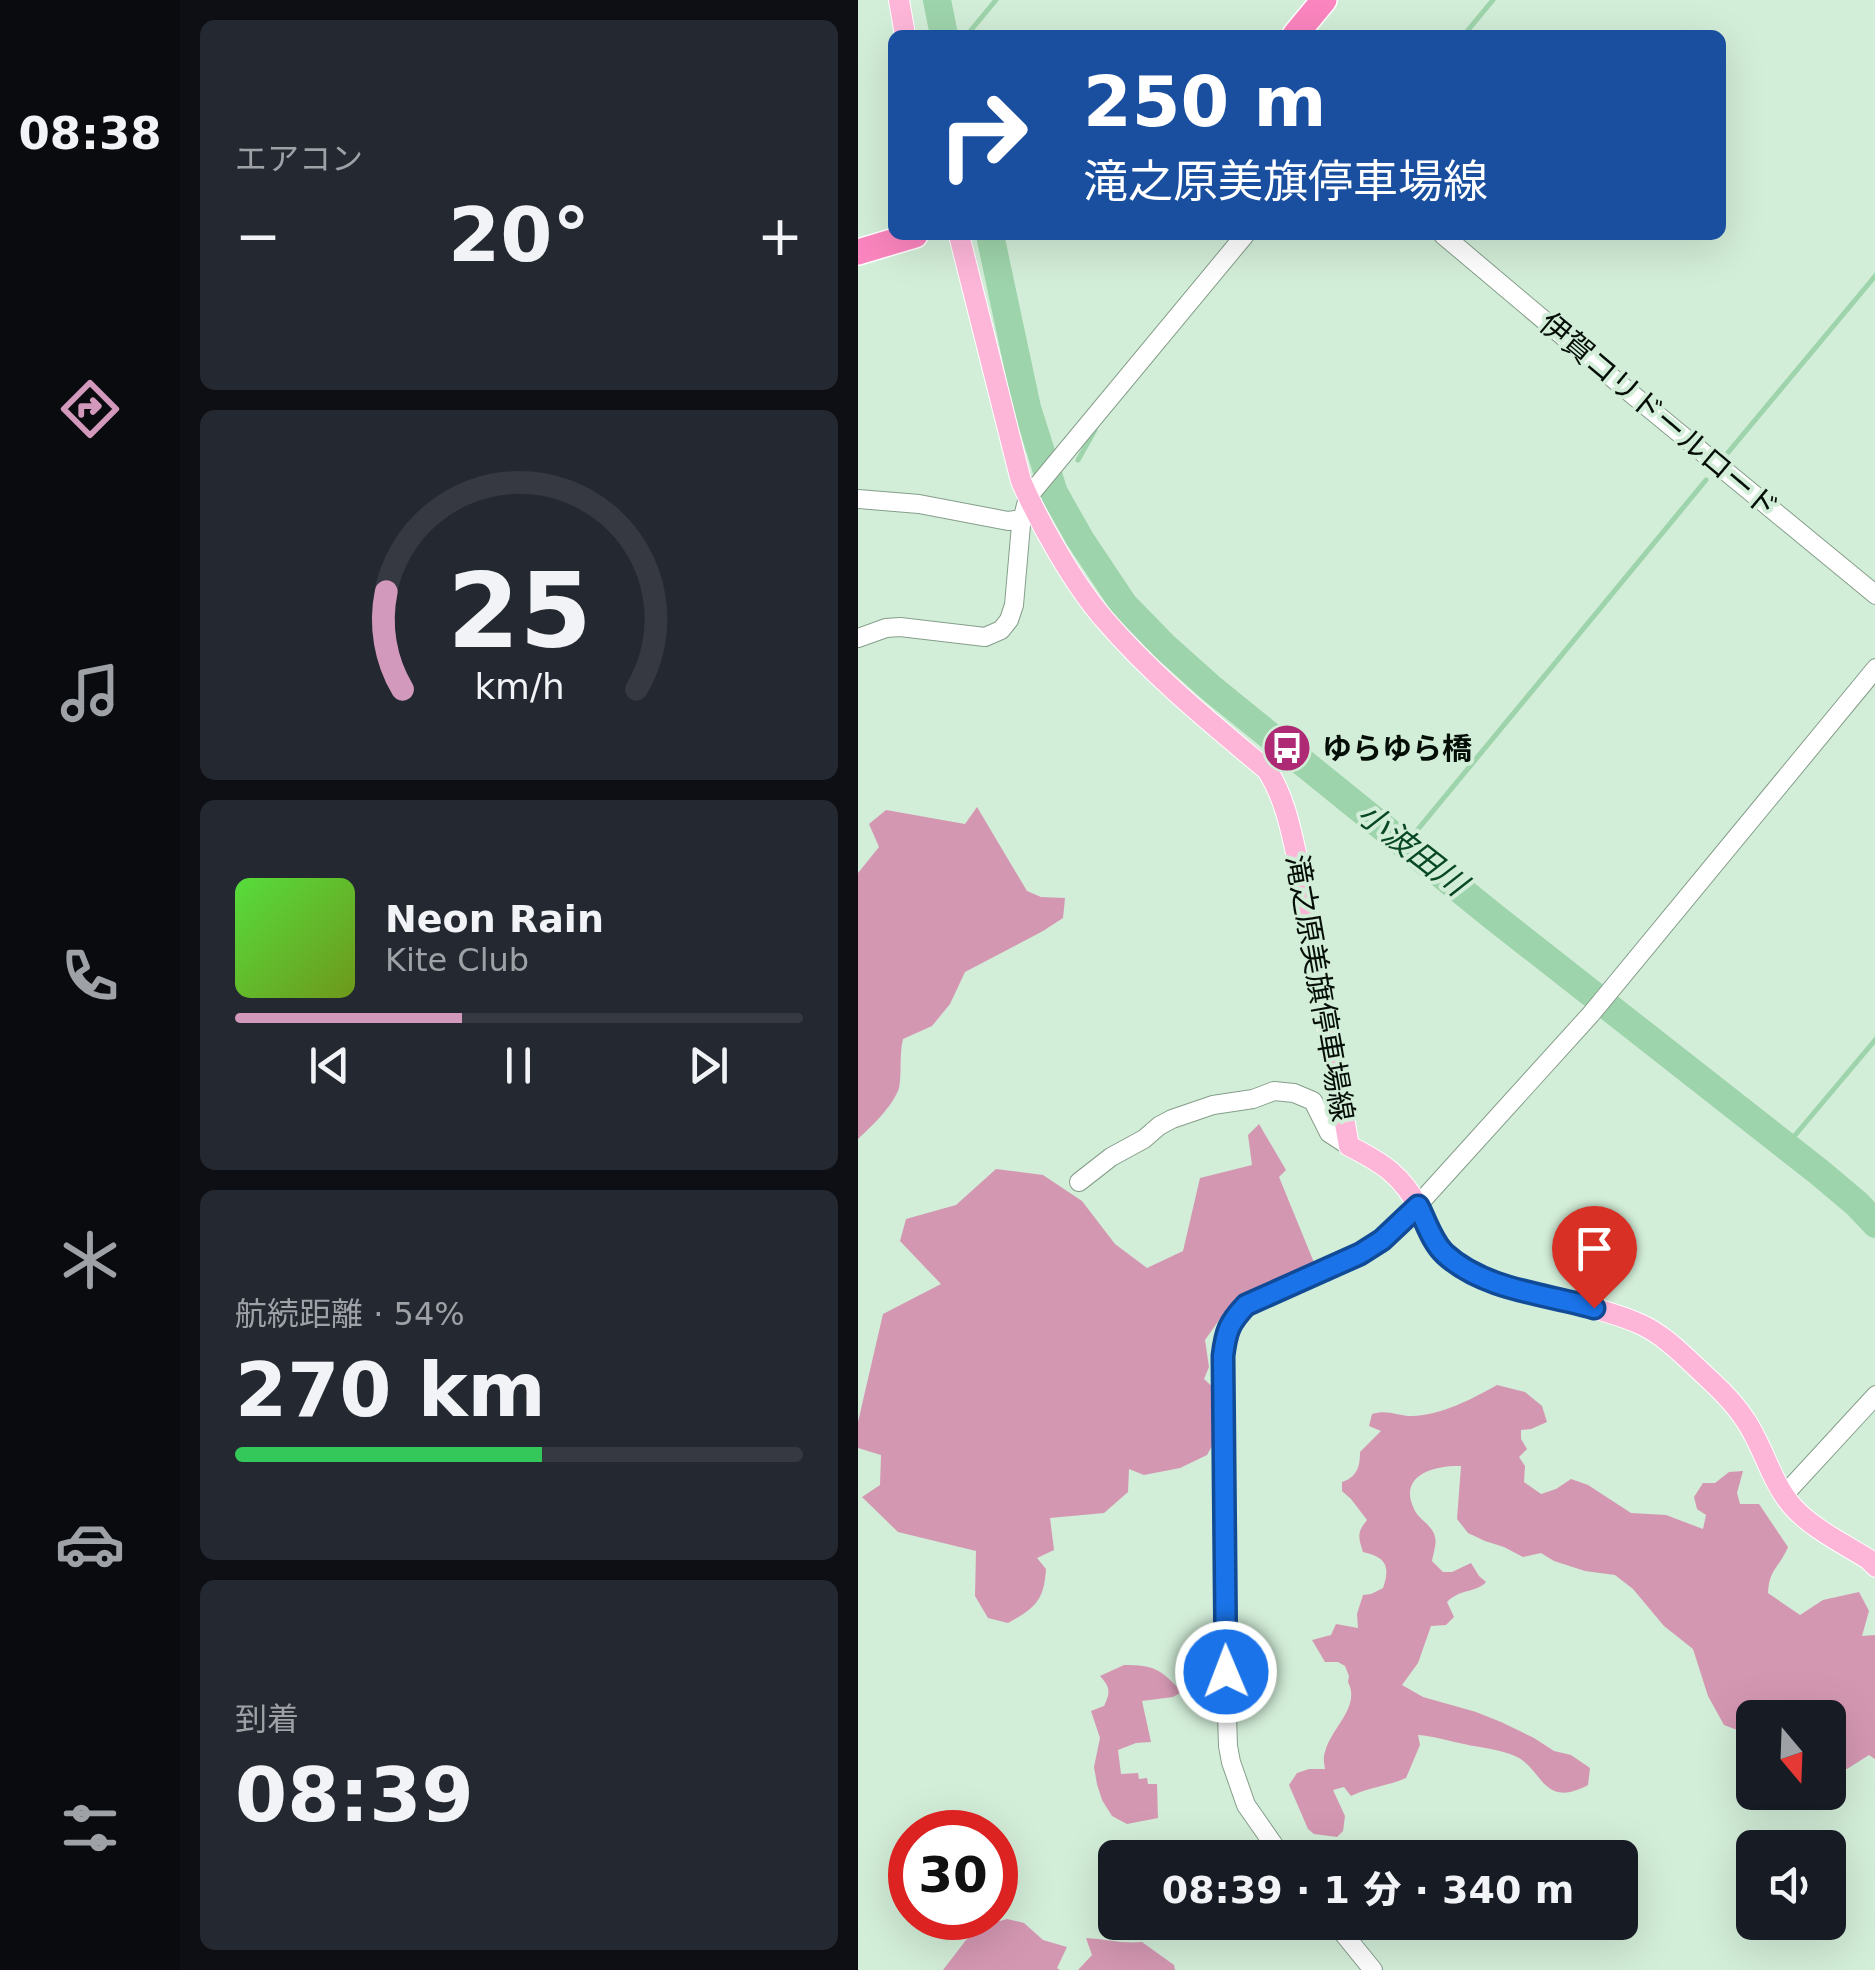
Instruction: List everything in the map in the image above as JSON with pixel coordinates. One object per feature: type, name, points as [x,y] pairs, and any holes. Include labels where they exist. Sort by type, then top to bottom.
[{"type":"highway","points":[[1299,30],[1324,0]]},
{"type":"highway","points":[[858,252],[898,240]]},
{"type":"main road","points":[[899,0],[904,30]]},
{"type":"main road","name":"滝之原美旗停車場線","points":[[960,240],[1021,481],[1034,490],[1038,517],[1104,620],[1193,707],[1267,770],[1275,783],[1289,818],[1298,862],[1349,1146],[1392,1171],[1406,1186],[1446,1255],[1482,1278],[1619,1316],[1663,1338],[1716,1385],[1746,1422],[1794,1509],[1876,1567]]},
{"type":"street","points":[[858,638],[886,628],[985,636],[1001,630],[1014,606],[1023,520],[1034,490],[1242,240]]},
{"type":"street","name":"伊賀コリドールロード","points":[[1449,240],[1876,595]]},
{"type":"street","points":[[858,499],[1023,520]]},
{"type":"street","points":[[1271,1840],[1246,1805],[1228,1746],[1224,1651],[1226,1332],[1246,1305],[1360,1254],[1382,1240],[1418,1206],[1591,1014],[1876,668]]},
{"type":"street","points":[[1079,1182],[1159,1126],[1213,1105],[1274,1091],[1306,1096],[1313,1101],[1329,1134],[1349,1146]]},
{"type":"street","points":[[1784,1495],[1876,1396]]},
{"type":"street","points":[[1349,1940],[1373,1970]]},
{"type":"shaded area","points":[[977,807],[1027,891],[1041,897],[1065,898],[1063,918],[965,972],[950,1004],[932,1026],[903,1039],[896,1095],[858,1139],[858,873],[879,847],[869,824],[886,810],[965,824]]},
{"type":"shaded area","points":[[1259,1124],[1286,1170],[1279,1177],[1315,1265],[1309,1285],[1286,1299],[1224,1313],[1205,1340],[1209,1367],[1204,1379],[1215,1389],[1217,1437],[1207,1455],[1180,1468],[1144,1475],[1129,1469],[1128,1492],[1104,1513],[1050,1518],[1054,1550],[1037,1558],[1046,1569],[1040,1596],[1031,1608],[1008,1623],[988,1618],[975,1596],[976,1551],[898,1532],[862,1497],[880,1485],[881,1455],[858,1448],[858,1422],[883,1314],[941,1284],[900,1241],[906,1219],[956,1205],[996,1169],[1043,1175],[1082,1201],[1115,1244],[1147,1268],[1183,1251],[1200,1178],[1252,1165],[1248,1135]]},
{"type":"shaded area","points":[[1497,1385],[1525,1392],[1542,1406],[1547,1422],[1521,1430],[1527,1449],[1519,1457],[1525,1466],[1524,1482],[1541,1494],[1571,1479],[1588,1485],[1631,1513],[1666,1515],[1703,1529],[1706,1515],[1697,1509],[1694,1497],[1703,1483],[1715,1483],[1729,1472],[1743,1471],[1737,1493],[1740,1504],[1759,1504],[1788,1547],[1772,1573],[1768,1593],[1800,1615],[1823,1600],[1859,1592],[1869,1611],[1862,1636],[1875,1635],[1875,1759],[1869,1755],[1846,1768],[1846,1700],[1736,1700],[1736,1730],[1724,1725],[1708,1696],[1693,1649],[1664,1626],[1633,1589],[1615,1575],[1585,1571],[1541,1553],[1523,1557],[1468,1533],[1457,1519],[1461,1466],[1451,1466],[1421,1475],[1414,1481],[1410,1499],[1434,1533],[1432,1561],[1443,1572],[1471,1563],[1486,1582],[1447,1602],[1454,1617],[1446,1625],[1431,1626],[1418,1663],[1402,1685],[1423,1697],[1501,1722],[1554,1751],[1571,1755],[1590,1768],[1588,1785],[1562,1793],[1545,1785],[1526,1763],[1511,1754],[1418,1735],[1420,1745],[1406,1778],[1351,1796],[1344,1787],[1333,1790],[1345,1816],[1343,1831],[1337,1837],[1314,1834],[1308,1829],[1289,1785],[1297,1773],[1325,1769],[1328,1743],[1351,1700],[1345,1666],[1325,1662],[1312,1640],[1331,1635],[1336,1624],[1358,1628],[1357,1614],[1363,1595],[1383,1588],[1386,1573],[1377,1556],[1363,1552],[1359,1535],[1367,1520],[1342,1491],[1342,1482],[1354,1474],[1360,1452],[1381,1431],[1369,1426],[1372,1414],[1434,1413]]},
{"type":"shaded area","points":[[1124,1665],[1156,1670],[1182,1692],[1142,1701],[1151,1742],[1118,1750],[1121,1774],[1138,1773],[1139,1779],[1147,1778],[1148,1784],[1157,1784],[1158,1818],[1127,1824],[1112,1816],[1102,1800],[1094,1767],[1100,1738],[1091,1711],[1104,1706],[1108,1697],[1108,1687],[1100,1676]]},
{"type":"shaded area","points":[[1018,1922],[1043,1940],[1067,1947],[1057,1968],[1060,1970],[943,1970],[966,1940],[1018,1940]]},
{"type":"shaded area","points":[[1086,1938],[1142,1942],[1174,1965],[1175,1970],[1078,1970],[1092,1955]]},
{"type":"waterway","name":"小波田川","points":[[937,0],[943,30]]},
{"type":"waterway","points":[[971,30],[996,0]]},
{"type":"waterway","points":[[1468,30],[1493,0]]},
{"type":"waterway","name":"小波田川","points":[[991,240],[1027,408],[1054,493],[1124,605],[1212,689],[1819,1172],[1876,1224]]},
{"type":"waterway","points":[[1726,455],[1876,275]]},
{"type":"waterway","points":[[1078,460],[1095,430]]},
{"type":"waterway","points":[[1405,845],[1706,480]]},
{"type":"waterway","points":[[1786,1146],[1876,1039]]},
{"type":"place","name":"ゆらゆら橋","points":[[1287,748]]},
{"type":"route","points":[[1226,1672],[1223,1356],[1226,1332],[1246,1305],[1360,1254],[1382,1240],[1418,1206],[1446,1255],[1482,1278],[1594,1308]]}]
